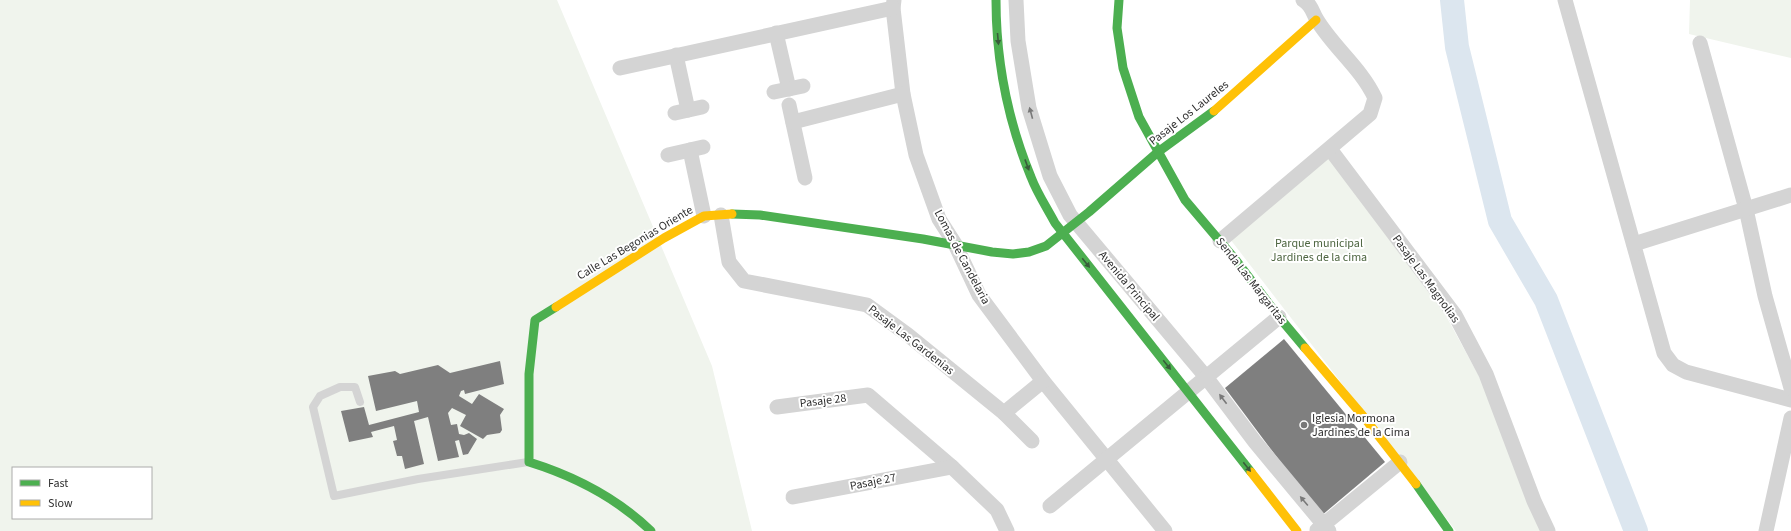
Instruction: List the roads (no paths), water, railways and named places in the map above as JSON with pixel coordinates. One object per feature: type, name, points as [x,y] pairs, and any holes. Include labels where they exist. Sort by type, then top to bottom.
[{"type":"street","name":"Avenida Principal","points":[[996,0],[998,47],[1014,128],[1032,178],[1061,233],[1188,391],[1297,531]]},
{"type":"street","name":"Avenida Principal","points":[[1016,0],[1018,41],[1029,108],[1050,176],[1075,223],[1206,377],[1323,529]]},
{"type":"street","name":"Senda Las Margaritas","points":[[1119,0],[1117,28],[1123,68],[1139,117],[1185,200],[1220,241],[1279,317],[1400,462],[1450,531]]},
{"type":"street","points":[[1565,0],[1664,353],[1673,365],[1686,372],[1791,400]]},
{"type":"street","points":[[1220,241],[1370,114],[1375,98],[1368,84],[1316,20],[1309,1]]},
{"type":"street","points":[[620,68],[776,33],[893,4]]},
{"type":"street","name":"Lomas de Candelaria","points":[[893,4],[903,94],[916,155],[939,219],[955,244],[979,295],[1043,381],[1165,531]]},
{"type":"street","name":"Pasaje Los Laureles","points":[[1075,223],[1158,152],[1221,106],[1316,20]]},
{"type":"street","points":[[776,33],[789,89]]},
{"type":"street","points":[[1700,43],[1746,208],[1765,296],[1791,388]]},
{"type":"street","points":[[676,55],[688,110]]},
{"type":"street","points":[[793,122],[903,94]]},
{"type":"street","points":[[790,105],[805,178]]},
{"type":"street","points":[[668,155],[696,149],[704,216]]},
{"type":"street","name":"Pasaje Las Magnolias","points":[[1330,149],[1455,315],[1486,374],[1534,501],[1548,531]]},
{"type":"street","points":[[1634,244],[1791,195]]},
{"type":"street","name":"Calle Las Begonias Oriente","points":[[529,462],[528,380],[530,352],[535,320],[664,238],[704,216],[739,214],[760,215],[955,244],[992,252],[1013,254],[1029,252],[1046,246],[1075,223]]},
{"type":"street","name":"Pasaje Las Gardenias","points":[[721,215],[729,262],[744,281],[867,305],[908,335],[1004,413],[1032,441]]},
{"type":"street","points":[[1050,506],[1279,317]]},
{"type":"street","points":[[1004,413],[1043,381]]},
{"type":"street","name":"Pasaje 28","points":[[777,407],[868,395],[952,467]]},
{"type":"street","points":[[1766,531],[1791,418]]},
{"type":"street","points":[[529,462],[547,467],[612,500],[643,522],[651,531]]},
{"type":"street","points":[[1323,529],[1400,462]]},
{"type":"street","points":[[952,467],[997,510],[1007,531]]},
{"type":"street","name":"Pasaje 27","points":[[793,497],[952,467]]},
{"type":"lane","points":[[360,402],[355,388],[340,387],[320,396],[313,407],[334,496],[418,479],[529,462]]},
{"type":"waterway","points":[[1452,0],[1457,47],[1500,221],[1546,300],[1636,531]]},
{"type":"place","name":"Iglesia Mormona Jardines de la Cima","points":[[1304,425]]},
{"type":"park label","name":"Parque municipal Jardines de la cima","points":[[1319,250]]}]
